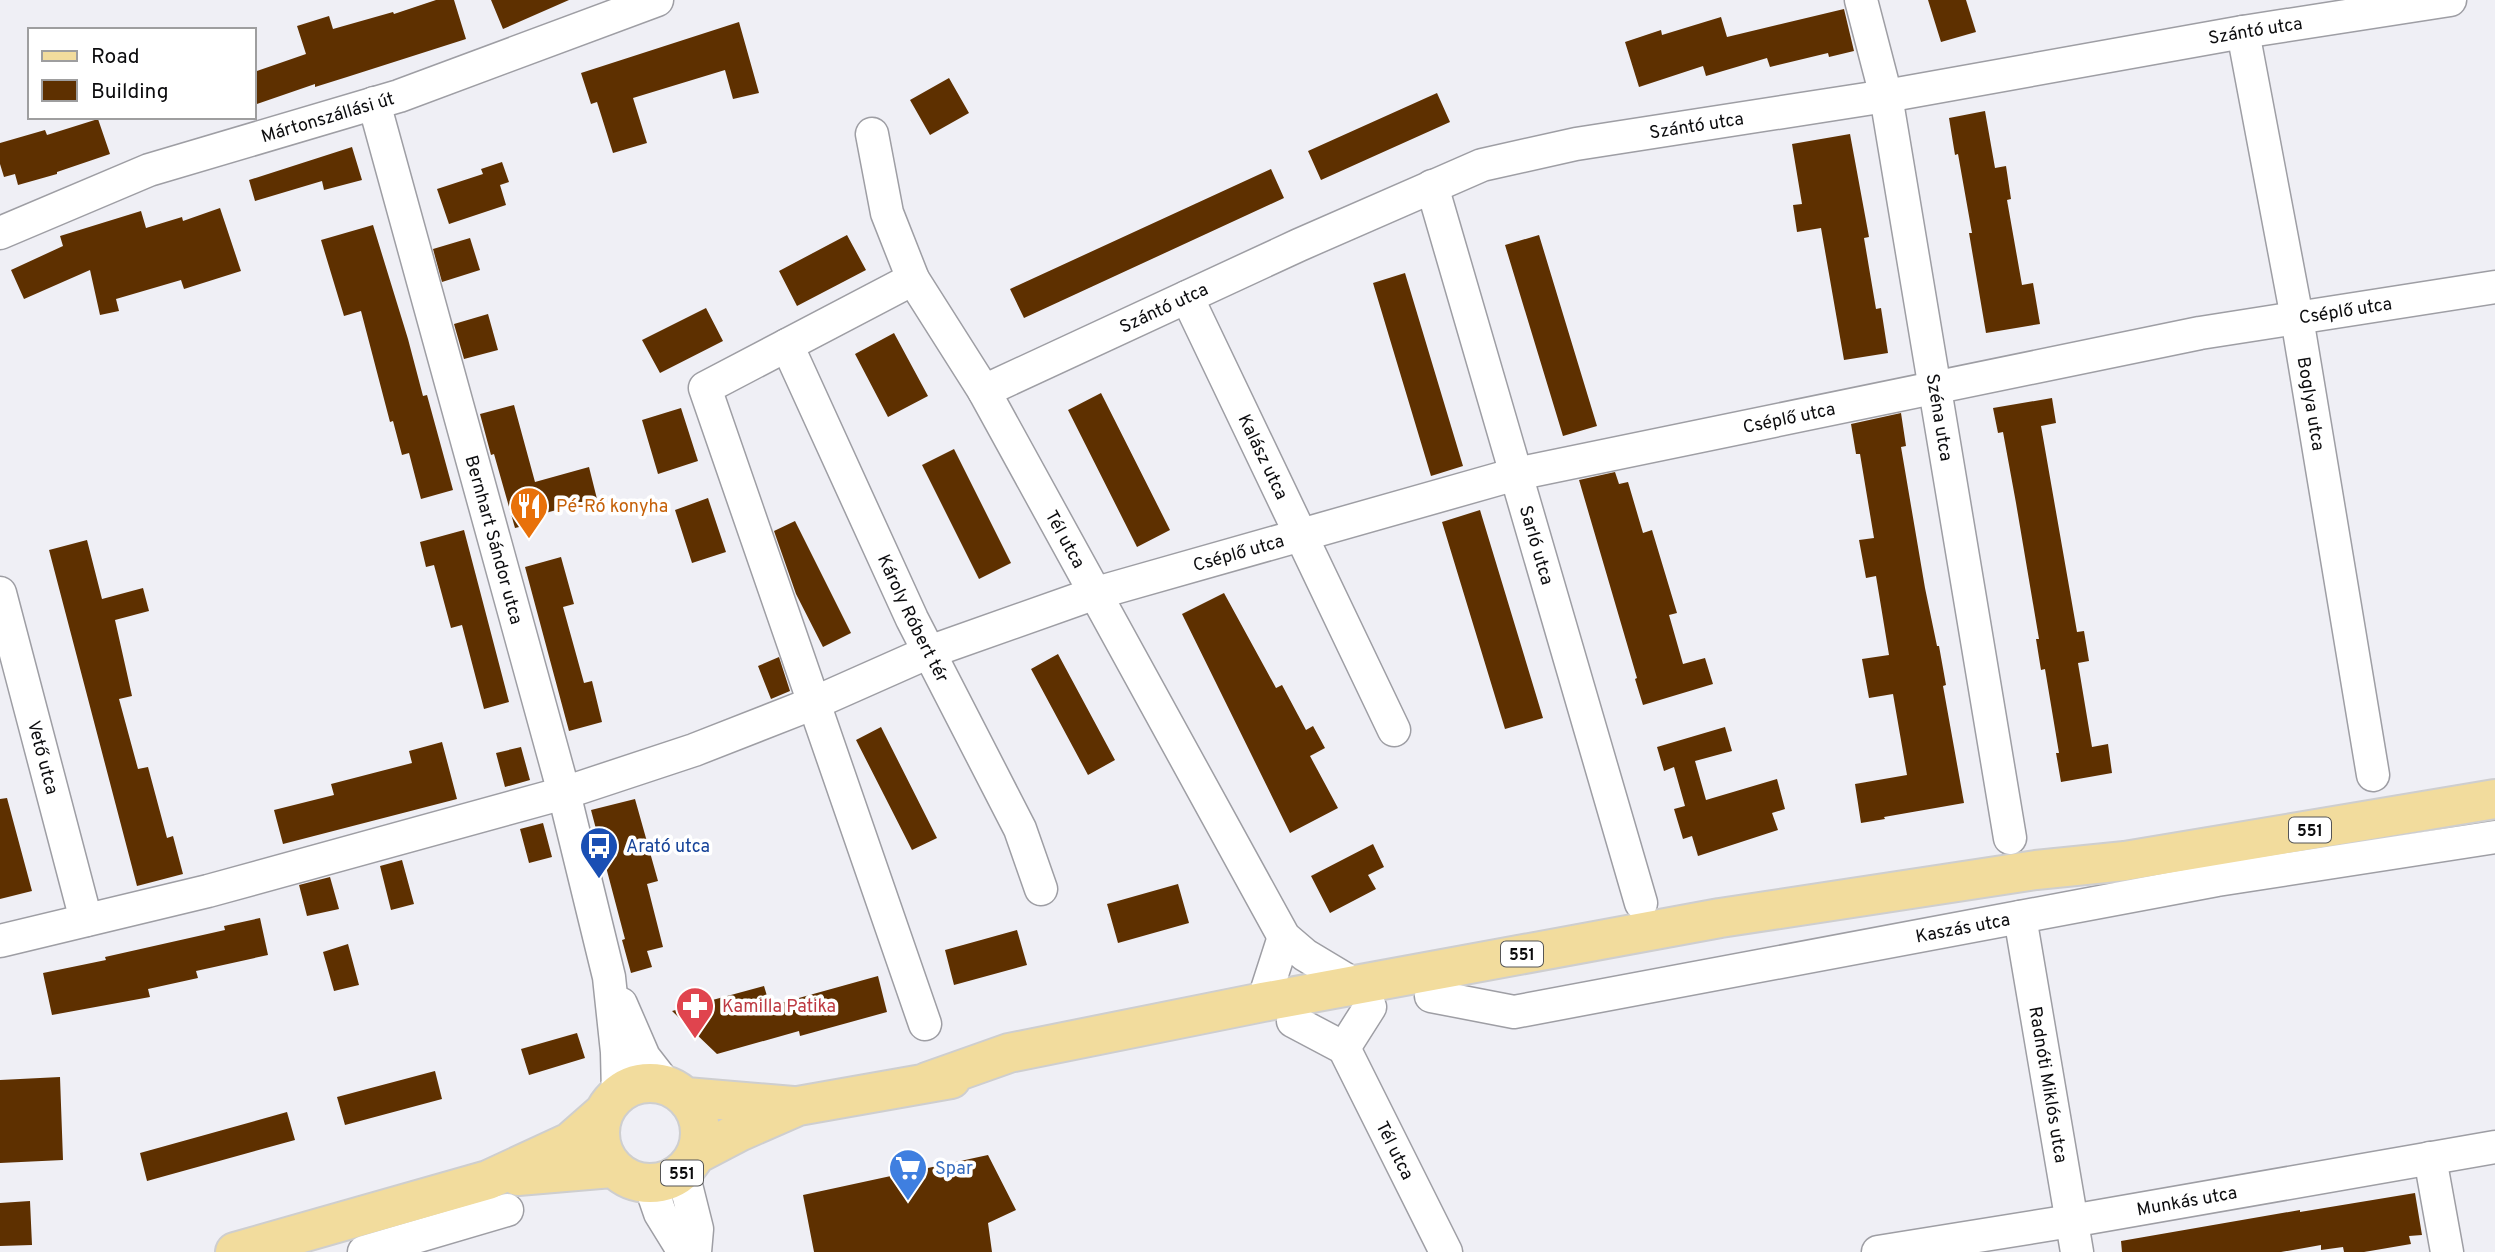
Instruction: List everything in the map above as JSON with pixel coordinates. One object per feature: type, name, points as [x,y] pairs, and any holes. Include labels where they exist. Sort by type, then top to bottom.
[{"type":"main road","name":"551","points":[[235,1252],[612,1168],[630,1180],[677,1170],[741,1131],[798,1106],[927,1082],[1009,1053],[1278,1012],[1363,996],[1720,918],[2036,870],[2125,861],[2495,799]]},
{"type":"main road","name":"551","points":[[1363,996],[1431,996],[2041,885],[2125,861]]},
{"type":"main road","name":"551","points":[[497,1195],[570,1142],[610,1103],[640,1083],[675,1091],[798,1106]]},
{"type":"main road","name":"551","points":[[675,1091],[698,1114],[701,1134],[677,1170]]},
{"type":"main road","points":[[610,1103],[599,1132],[602,1151],[612,1168]]},
{"type":"street","name":"Mártonszállási út","points":[[0,233],[149,170],[374,103],[657,0]]},
{"type":"street","name":"Széna utca","points":[[1861,0],[1886,96],[2010,838]]},
{"type":"street","name":"Szántó utca","points":[[984,391],[1482,164],[1576,144],[1886,96],[2450,0]]},
{"type":"street","name":"Boglya utca","points":[[2244,33],[2297,318],[2373,775]]},
{"type":"street","name":"Bernhart Sándor utca","points":[[374,103],[564,793],[609,977],[617,1052],[610,1103]]},
{"type":"street","name":"Tél utca","points":[[872,134],[887,213],[913,279],[984,391],[1093,594],[1284,937],[1305,956],[1363,996]]},
{"type":"street","name":"Sarló utca","points":[[1432,186],[1641,903]]},
{"type":"street","points":[[913,279],[705,388],[925,1024]]},
{"type":"street","name":"Cséplő utca","points":[[1093,594],[1516,474],[2200,333],[2495,287]]},
{"type":"street","name":"Kalász utca","points":[[1187,297],[1394,730]]},
{"type":"street","name":"Károly Róbert tér","points":[[787,345],[929,652],[1020,829],[1041,890]]},
{"type":"street","name":"Vető utca","points":[[0,593],[86,920]]},
{"type":"street","points":[[0,941],[208,891],[564,793],[694,750],[814,703],[929,652],[1093,594]]},
{"type":"street","name":"Kaszás utca","points":[[1431,996],[1514,1012],[2217,880],[2495,837]]},
{"type":"street","name":"Radnóti Miklós utca","points":[[2021,917],[2077,1252]]},
{"type":"street","points":[[1284,937],[1278,1012],[1344,1048],[1363,996]]},
{"type":"street","name":"Bernhart Sándor utca","points":[[609,977],[644,1057],[675,1091]]},
{"type":"street","name":"Tél utca","points":[[1344,1048],[1446,1252]]},
{"type":"street","name":"Munkás utca","points":[[1878,1252],[2495,1147]]},
{"type":"street","points":[[2430,1158],[2447,1252]]},
{"type":"street","points":[[677,1170],[660,1213],[684,1252]]},
{"type":"street","points":[[677,1170],[698,1228],[695,1252]]},
{"type":"street","points":[[364,1252],[497,1195]]},
{"type":"building","points":[[436,0],[454,0],[466,39],[256,104],[256,71],[306,54],[297,26],[329,16],[333,29],[393,12],[394,14]]},
{"type":"building","points":[[491,0],[569,0],[503,29]]},
{"type":"building","points":[[1928,0],[1966,0],[1976,32],[1941,42]]},
{"type":"building","points":[[1844,9],[1854,51],[1829,57],[1828,53],[1770,67],[1767,58],[1706,76],[1703,66],[1639,87],[1625,42],[1661,30],[1662,35],[1721,17],[1727,37]]},
{"type":"building","points":[[739,22],[759,93],[733,99],[725,70],[633,98],[647,143],[613,153],[597,102],[591,104],[581,73]]},
{"type":"building","points":[[949,78],[969,113],[930,135],[910,100]]},
{"type":"building","points":[[1437,93],[1450,122],[1321,180],[1308,151]]},
{"type":"building","points":[[1985,111],[1995,168],[2006,166],[2011,199],[2007,200],[2022,285],[2033,283],[2040,324],[1986,333],[1969,233],[1972,233],[1949,118]]},
{"type":"building","points":[[98,119],[110,154],[18,185],[15,174],[4,177],[0,164],[0,143],[45,130],[47,135]]},
{"type":"building","points":[[1850,134],[1869,237],[1864,238],[1876,309],[1881,308],[1888,353],[1844,360],[1821,228],[1797,232],[1793,205],[1802,204],[1792,144]]},
{"type":"building","points":[[352,147],[362,180],[324,190],[322,181],[255,201],[249,180]]},
{"type":"building","points":[[502,162],[509,182],[500,185],[506,205],[449,224],[437,189],[483,174],[481,169]]},
{"type":"building","points":[[1271,169],[1284,198],[1024,318],[1010,289]]},
{"type":"building","points":[[220,208],[241,271],[184,289],[181,280],[116,299],[119,311],[100,315],[90,270],[24,299],[11,270],[63,246],[60,236],[141,211],[146,228],[182,217],[183,221]]},
{"type":"building","points":[[373,225],[423,396],[427,395],[453,490],[421,499],[409,453],[402,455],[393,421],[390,422],[361,311],[344,316],[321,240]]},
{"type":"building","points":[[847,235],[866,270],[797,306],[779,271]]},
{"type":"building","points":[[1539,235],[1597,426],[1563,436],[1505,245]]},
{"type":"building","points":[[470,238],[480,270],[442,282],[433,249]]},
{"type":"building","points":[[1405,273],[1463,466],[1431,476],[1373,283]]},
{"type":"building","points":[[706,308],[723,341],[660,373],[642,340]]},
{"type":"building","points":[[488,314],[498,350],[464,359],[454,324]]},
{"type":"building","points":[[894,333],[928,396],[888,417],[855,354]]},
{"type":"building","points":[[1101,393],[1170,530],[1137,547],[1068,410]]},
{"type":"building","points":[[2052,398],[2056,423],[2041,426],[2077,632],[2084,631],[2089,661],[2078,663],[2092,747],[2108,744],[2112,773],[2061,782],[2056,753],[2059,753],[2045,669],[2041,670],[2036,639],[2039,639],[2016,503],[2003,432],[1998,433],[1993,408]]},
{"type":"building","points":[[514,405],[535,482],[589,467],[597,499],[538,515],[540,522],[515,528],[480,414]]},
{"type":"building","points":[[681,408],[698,461],[658,474],[642,420]]},
{"type":"building","points":[[1901,413],[1906,446],[1901,447],[1925,588],[1946,685],[1943,686],[1964,803],[1861,823],[1855,784],[1907,775],[1893,694],[1869,698],[1862,659],[1889,655],[1876,576],[1866,578],[1859,540],[1874,538],[1860,454],[1856,454],[1851,424]]},
{"type":"building","points":[[954,449],[1011,563],[979,579],[922,465]]},
{"type":"building","points":[[1615,472],[1619,484],[1628,482],[1643,533],[1652,530],[1677,613],[1669,615],[1683,664],[1705,658],[1713,684],[1643,705],[1579,480]]},
{"type":"building","points":[[708,498],[726,552],[692,563],[675,510]]},
{"type":"building","points":[[1480,510],[1543,718],[1505,729],[1442,522]]},
{"type":"building","points":[[795,521],[851,633],[823,647],[796,594],[774,531]]},
{"type":"building","points":[[464,530],[509,702],[484,709],[462,625],[451,628],[434,565],[426,567],[420,542]]},
{"type":"building","points":[[87,540],[102,599],[143,588],[149,611],[115,620],[132,696],[119,699],[138,769],[148,767],[167,838],[173,836],[183,874],[137,886],[49,550]]},
{"type":"building","points":[[561,557],[574,604],[563,607],[584,683],[592,681],[602,722],[569,731],[525,567]]},
{"type":"building","points":[[1224,593],[1276,688],[1282,685],[1306,730],[1313,726],[1325,748],[1310,756],[1338,808],[1290,833],[1182,614]]},
{"type":"building","points":[[1058,654],[1115,760],[1088,775],[1031,669]]},
{"type":"building","points":[[779,657],[790,691],[771,699],[758,666]]},
{"type":"building","points":[[881,727],[937,838],[912,850],[856,740]]},
{"type":"building","points":[[1725,727],[1732,751],[1695,761],[1706,800],[1777,779],[1785,809],[1772,813],[1778,830],[1698,856],[1692,836],[1683,839],[1674,809],[1685,806],[1674,767],[1664,771],[1657,747]]},
{"type":"building","points":[[442,742],[457,799],[283,844],[274,810],[334,795],[331,784],[412,763],[409,751]]},
{"type":"building","points":[[521,747],[530,780],[505,787],[496,753]]},
{"type":"building","points":[[7,798],[32,891],[0,899],[0,799]]},
{"type":"building","points":[[635,799],[658,881],[647,884],[663,947],[647,951],[652,967],[631,973],[622,940],[625,939],[591,810]]},
{"type":"building","points":[[543,823],[552,857],[529,863],[520,829]]},
{"type":"building","points":[[1373,844],[1384,867],[1368,875],[1376,889],[1330,913],[1311,876]]},
{"type":"building","points":[[402,860],[414,904],[391,910],[380,866]]},
{"type":"building","points":[[330,877],[339,909],[307,916],[299,885]]},
{"type":"building","points":[[1178,884],[1189,923],[1118,943],[1107,904]]},
{"type":"building","points":[[260,918],[268,955],[196,971],[198,978],[148,989],[150,997],[52,1015],[43,973],[225,930],[224,926]]},
{"type":"building","points":[[1017,930],[1027,965],[954,985],[945,950]]},
{"type":"building","points":[[348,944],[359,985],[334,991],[323,952]]},
{"type":"building","points":[[878,976],[887,1012],[800,1036],[799,1031],[717,1054],[672,1011],[764,986],[770,1006]]},
{"type":"building","points":[[577,1033],[585,1058],[529,1075],[521,1049]]},
{"type":"building","points":[[435,1071],[442,1099],[345,1125],[337,1097]]},
{"type":"building","points":[[60,1077],[63,1160],[0,1163],[0,1080]]},
{"type":"building","points":[[287,1112],[295,1140],[147,1181],[140,1153]]},
{"type":"building","name":"Spar","points":[[988,1155],[1016,1210],[988,1223],[992,1252],[814,1252],[803,1195]]},
{"type":"building","points":[[2415,1193],[2422,1235],[2409,1236],[2411,1244],[2364,1252],[2344,1252],[2343,1247],[2321,1250],[2321,1245],[2281,1252],[2122,1252],[2121,1241]]},
{"type":"building","points":[[30,1201],[32,1245],[0,1246],[0,1203]]},
{"type":"place","name":"Pé-Ró konyha","points":[[529,540]]},
{"type":"place","name":"Arató utca","points":[[599,880]]},
{"type":"place","name":"Kamilla Patika","points":[[695,1040]]},
{"type":"place","name":"Spar","points":[[908,1202]]}]
